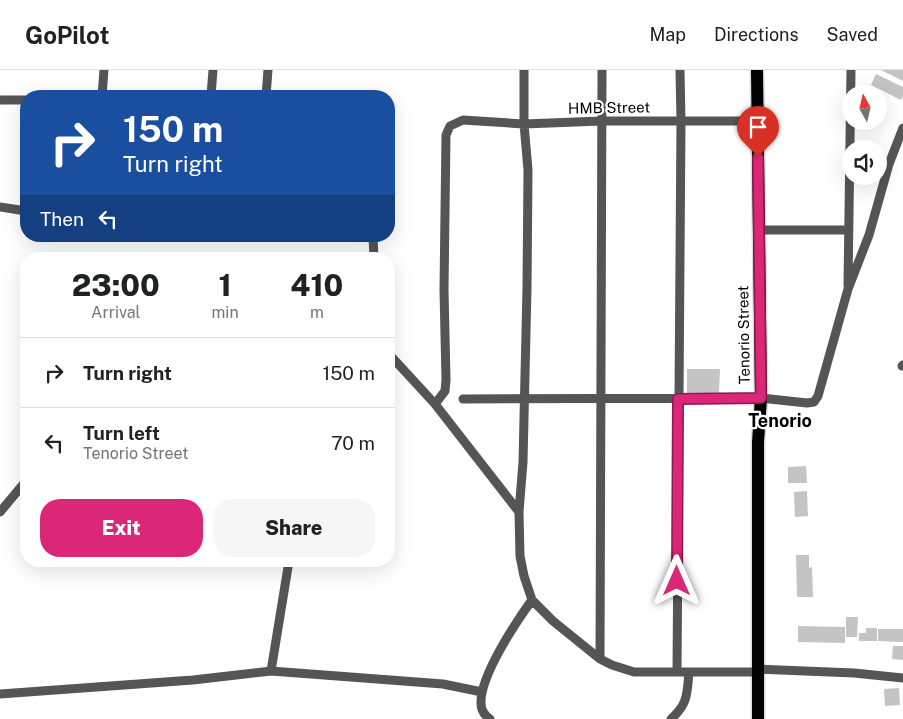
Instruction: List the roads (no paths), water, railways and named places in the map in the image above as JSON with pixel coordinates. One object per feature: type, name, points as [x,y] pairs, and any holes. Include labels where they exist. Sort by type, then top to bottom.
[{"type":"main road","name":"Tenorio Street","points":[[758,70],[761,398],[758,442],[758,719]]},
{"type":"street","points":[[102,90],[104,70]]},
{"type":"street","points":[[212,90],[214,70]]},
{"type":"street","points":[[266,90],[268,70]]},
{"type":"street","points":[[524,70],[524,124],[528,170],[525,399],[519,512],[521,561],[532,600],[553,621],[600,659],[634,672],[758,670],[854,673],[903,678]]},
{"type":"street","points":[[600,659],[602,70]]},
{"type":"street","points":[[677,672],[680,70]]},
{"type":"street","points":[[848,289],[851,70]]},
{"type":"street","points":[[0,100],[20,100]]},
{"type":"street","name":"HMB Street","points":[[435,404],[445,391],[446,380],[444,298],[446,135],[450,126],[463,120],[524,124],[601,121],[757,121]]},
{"type":"street","points":[[463,399],[761,398],[807,403],[816,400],[848,289],[869,235],[889,164],[903,128]]},
{"type":"street","points":[[0,208],[20,210]]},
{"type":"street","points":[[758,230],[848,230]]},
{"type":"street","points":[[395,361],[435,404],[519,512]]},
{"type":"street","points":[[0,512],[20,488]]},
{"type":"street","points":[[271,672],[288,567]]},
{"type":"street","points":[[490,719],[484,714],[482,709],[482,692],[507,638],[532,600]]},
{"type":"street","points":[[0,694],[193,680],[271,672],[443,684],[482,692]]},
{"type":"street","points":[[671,719],[680,711],[685,702],[689,672]]},
{"type":"district","name":"Tenorio","points":[[780,421]]}]
